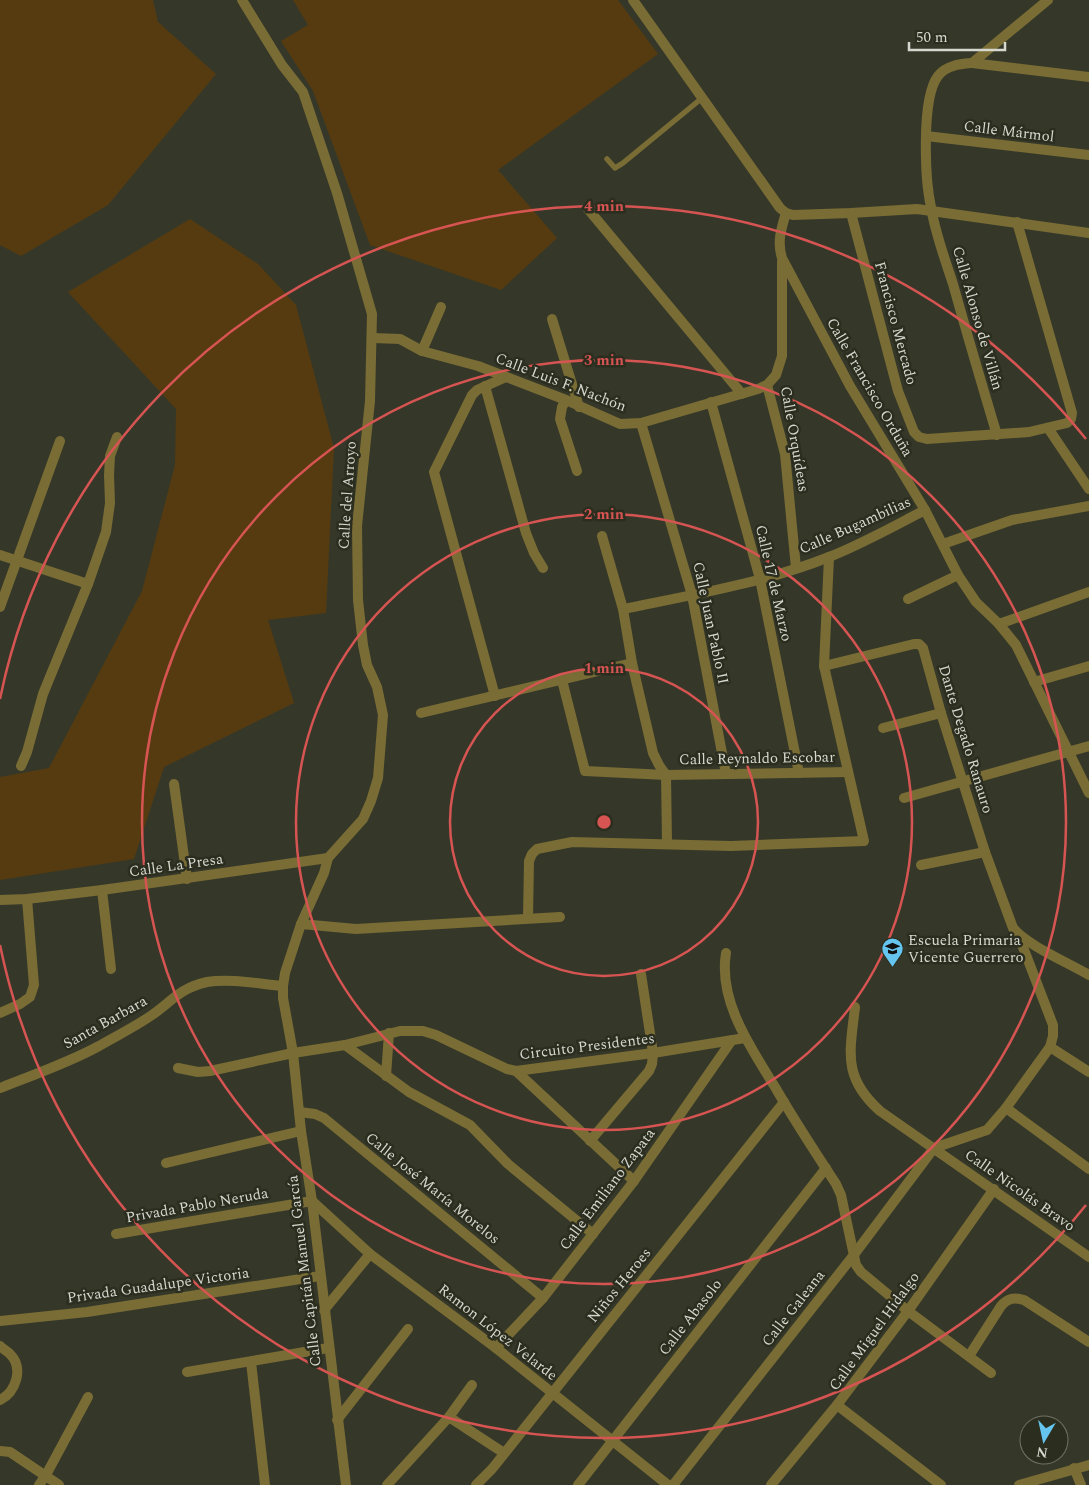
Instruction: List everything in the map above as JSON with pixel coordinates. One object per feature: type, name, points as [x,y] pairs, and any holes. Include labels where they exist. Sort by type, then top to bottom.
[{"type":"street","name":"Calle del Arroyo","points":[[242,0],[282,65],[303,92],[337,193],[372,314],[373,338],[370,401],[357,526],[358,600],[362,645],[377,687],[382,715],[378,778],[363,819],[328,858],[324,873],[301,924],[285,973],[283,998],[293,1054]]},
{"type":"street","points":[[633,0],[780,208],[786,213],[793,215],[851,214],[903,209],[931,210],[1089,233]]},
{"type":"street","points":[[972,63],[1048,0]]},
{"type":"street","points":[[972,63],[1089,77]]},
{"type":"street","name":"Calle Alonso de Villán","points":[[972,63],[959,64],[947,68],[938,75],[932,87],[926,136],[926,169],[931,210],[996,435]]},
{"type":"street","name":"Calle Mármol","points":[[926,136],[1089,155]]},
{"type":"street","points":[[588,209],[742,394]]},
{"type":"street","name":"Calle Francisco Orduña","points":[[786,213],[780,232],[782,258],[850,386],[925,510],[958,575],[976,602],[999,624],[1016,645],[1089,793]]},
{"type":"street","name":"Francisco Mercado","points":[[851,214],[898,391],[914,432],[927,440],[996,435]]},
{"type":"street","points":[[996,435],[1067,424],[1071,419],[1072,413],[1017,222]]},
{"type":"street","name":"Calle Orquídeas","points":[[782,258],[782,356],[776,374],[767,385],[785,454],[796,568]]},
{"type":"street","points":[[422,350],[441,307]]},
{"type":"street","points":[[552,319],[579,406]]},
{"type":"street","name":"Calle Luis F. Nachón","points":[[373,338],[400,339],[422,350],[478,366],[566,400],[620,424],[641,423],[767,385]]},
{"type":"street","points":[[495,696],[434,472],[472,395],[477,390],[506,377]]},
{"type":"street","points":[[485,386],[526,533],[534,553],[543,568]]},
{"type":"street","points":[[566,400],[562,407],[560,420],[577,471]]},
{"type":"street","name":"Calle 17 de Marzo","points":[[711,402],[760,579],[799,772]]},
{"type":"street","name":"Calle Juan Pablo II","points":[[641,423],[692,594],[726,774]]},
{"type":"street","points":[[1048,428],[1089,488]]},
{"type":"street","points":[[21,766],[27,752],[43,694],[88,584],[106,532],[110,504],[110,456],[117,437]]},
{"type":"street","points":[[0,607],[60,441]]},
{"type":"street","points":[[943,544],[1012,520],[1089,506]]},
{"type":"street","name":"Calle Bugambilias","points":[[623,610],[760,579],[796,568],[829,557],[925,510]]},
{"type":"street","points":[[602,536],[623,610],[632,663],[653,753],[658,765],[666,774],[667,843]]},
{"type":"street","points":[[0,555],[88,584]]},
{"type":"street","points":[[528,918],[529,861],[532,854],[538,849],[572,842],[731,846],[864,841],[824,666],[829,557]]},
{"type":"street","points":[[908,599],[958,575]]},
{"type":"street","points":[[999,624],[1089,592]]},
{"type":"street","name":"Dante Degado Ranauro","points":[[824,666],[914,644],[919,644],[923,648],[941,713],[1008,919],[1018,934],[1053,1025],[1050,1047]]},
{"type":"street","points":[[421,713],[632,663]]},
{"type":"street","points":[[1034,682],[1089,666]]},
{"type":"street","name":"Calle Reynaldo Escobar","points":[[562,680],[585,771],[666,774],[848,772]]},
{"type":"street","points":[[883,728],[941,713]]},
{"type":"street","points":[[904,798],[1089,746]]},
{"type":"street","points":[[174,784],[188,879]]},
{"type":"street","points":[[921,864],[985,852]]},
{"type":"street","name":"Calle La Presa","points":[[0,900],[27,899],[188,879],[328,858]]},
{"type":"street","points":[[102,890],[112,969]]},
{"type":"street","points":[[0,1012],[20,1004],[30,997],[34,985],[27,899]]},
{"type":"street","points":[[301,924],[356,929],[560,917]]},
{"type":"street","points":[[1018,934],[1089,975]]},
{"type":"street","points":[[726,953],[725,968],[730,998],[745,1038],[841,1195],[856,1265],[861,1272],[908,1310],[992,1373]]},
{"type":"street","points":[[590,1142],[649,1071],[652,1064],[653,1054],[641,974]]},
{"type":"street","name":"Santa Barbara","points":[[0,1088],[96,1047],[151,1015],[176,994],[195,986],[208,982],[222,982],[283,986]]},
{"type":"street","name":"Calle Nicolás Bravo","points":[[855,1006],[850,1053],[851,1068],[857,1084],[867,1099],[880,1111],[1089,1257]]},
{"type":"street","name":"Circuito Presidentes","points":[[178,1068],[210,1072],[413,1030],[436,1035],[507,1069],[516,1071],[653,1054],[745,1038]]},
{"type":"street","points":[[386,1076],[389,1034]]},
{"type":"street","name":"Calle Emiliano Zapata","points":[[496,1348],[543,1298],[634,1181],[732,1040]]},
{"type":"street","points":[[345,1045],[409,1092],[470,1125],[508,1164],[593,1234]]},
{"type":"street","points":[[934,1148],[987,1130],[1006,1108],[1050,1047],[1089,1072]]},
{"type":"street","name":"Calle Capitán Manuel García","points":[[293,1054],[301,1132],[312,1201],[328,1348],[346,1485]]},
{"type":"street","points":[[516,1071],[634,1181]]},
{"type":"street","name":"Niños Heroes","points":[[476,1485],[492,1469],[784,1102]]},
{"type":"street","points":[[1006,1108],[1089,1168]]},
{"type":"street","name":"Calle José María Morelos","points":[[299,1112],[315,1114],[324,1118],[543,1298]]},
{"type":"street","points":[[166,1163],[301,1132]]},
{"type":"street","name":"Calle Galeana","points":[[673,1485],[853,1256],[934,1148]]},
{"type":"street","name":"Calle Abasolo","points":[[578,1485],[826,1168]]},
{"type":"street","name":"Calle Miguel Hidalgo","points":[[771,1485],[837,1405],[908,1310],[994,1189]]},
{"type":"street","name":"Ramon López Velarde","points":[[312,1201],[370,1254],[496,1348],[668,1485]]},
{"type":"street","name":"Privada Pablo Neruda","points":[[116,1234],[312,1201]]},
{"type":"street","points":[[324,1310],[370,1254]]},
{"type":"street","name":"Privada Guadalupe Victoria","points":[[0,1320],[87,1312],[320,1276]]},
{"type":"street","points":[[969,1356],[1001,1306],[1006,1300],[1012,1298],[1024,1300],[1089,1342]]},
{"type":"street","points":[[337,1420],[408,1329]]},
{"type":"street","points":[[0,1346],[11,1354],[16,1364],[14,1388],[0,1400]]},
{"type":"street","points":[[188,1372],[328,1348]]},
{"type":"street","points":[[252,1362],[265,1485]]},
{"type":"street","points":[[387,1485],[449,1417],[472,1385]]},
{"type":"street","points":[[39,1485],[88,1397]]},
{"type":"street","points":[[837,1405],[941,1485]]},
{"type":"street","points":[[449,1417],[504,1452]]},
{"type":"street","points":[[0,1451],[10,1452],[59,1485]]},
{"type":"street","points":[[1019,1485],[1089,1465]]},
{"type":"street","points":[[1074,1468],[1081,1485]]},
{"type":"lane","points":[[607,159],[615,168],[623,163],[702,98]]},
{"type":"shaded area","points":[[0,0],[153,0],[158,22],[216,74],[108,205],[21,256],[0,245]]},
{"type":"shaded area","points":[[293,0],[618,0],[658,54],[498,170],[557,238],[501,290],[370,245],[313,91],[281,41],[308,25]]},
{"type":"shaded area","points":[[190,219],[258,264],[296,305],[334,448],[326,613],[268,620],[294,703],[164,767],[134,859],[0,880],[0,777],[49,768],[142,591],[175,465],[176,409],[68,292]]},
{"type":"place","name":"Escuela Primaria Vicente Guerrero","points":[[892,968]]}]
